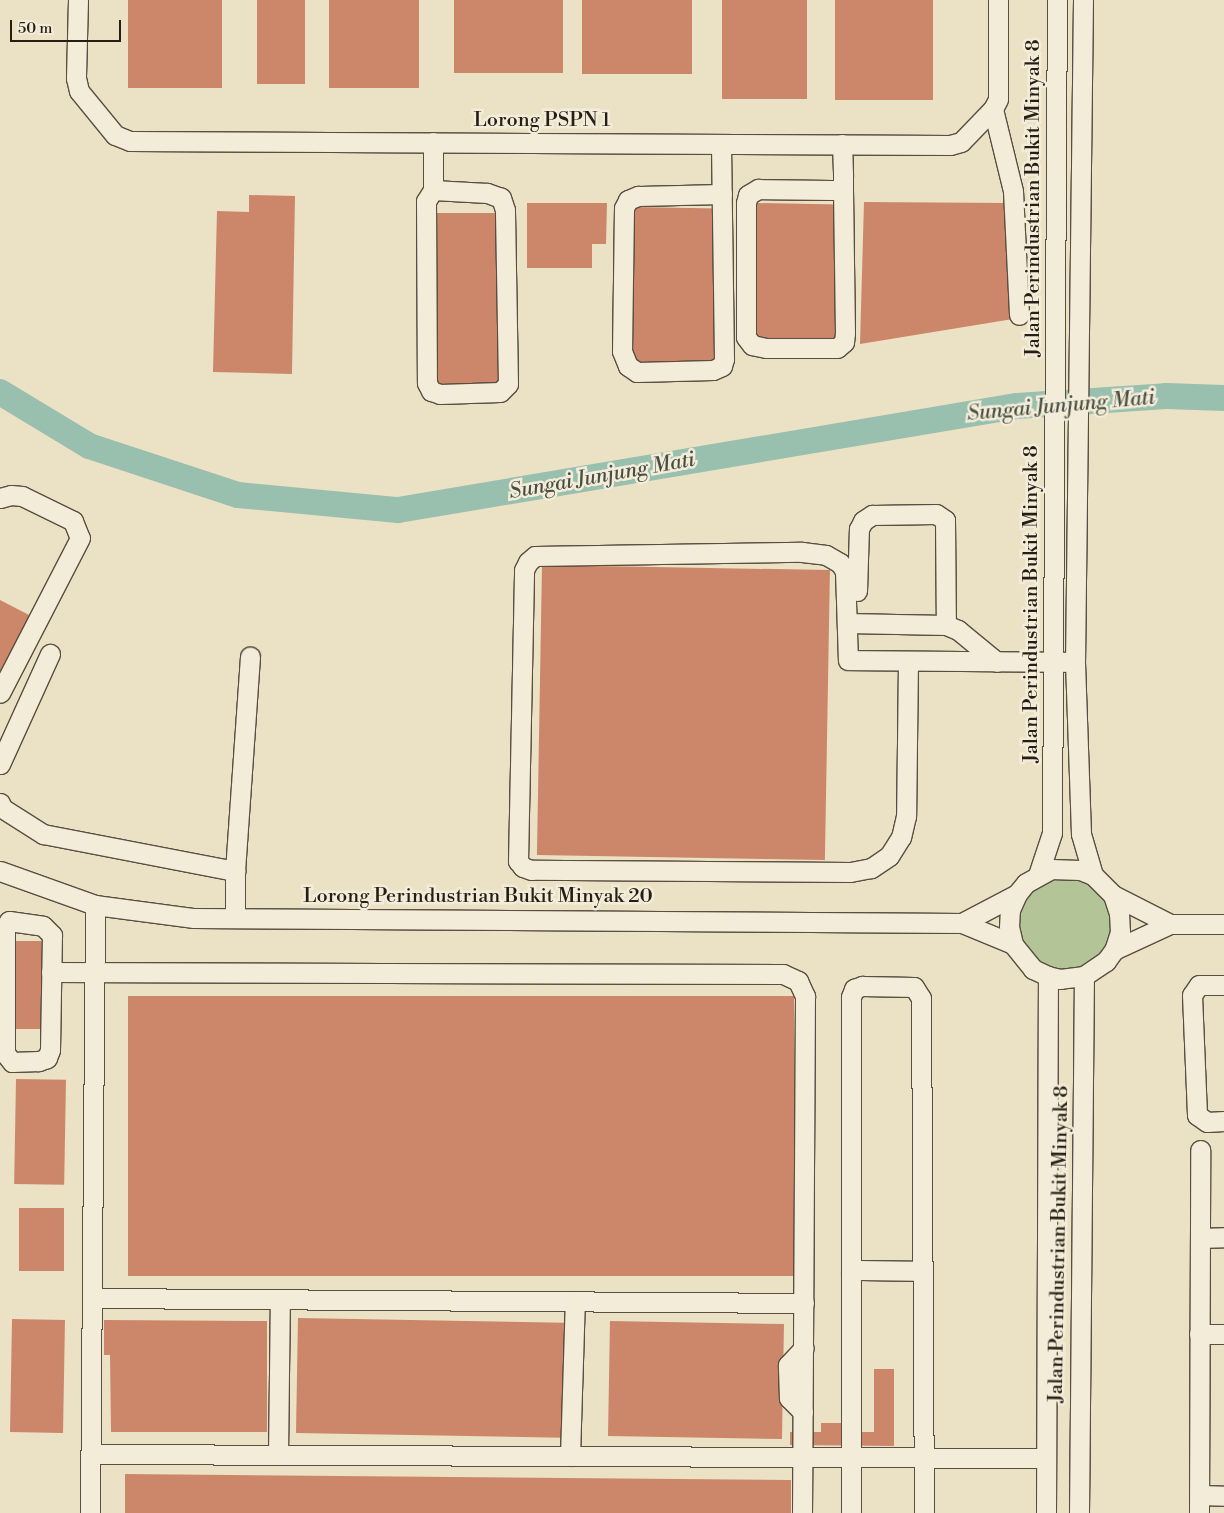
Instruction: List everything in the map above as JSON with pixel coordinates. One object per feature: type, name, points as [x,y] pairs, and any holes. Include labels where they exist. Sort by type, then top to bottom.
[{"type":"street","name":"Lorong PSPN 1","points":[[78,0],[76,78],[79,91],[116,135],[130,141],[950,145],[961,142],[993,109]]},
{"type":"street","points":[[998,0],[998,99],[993,109],[1013,191],[1018,316]]},
{"type":"street","name":"Jalan Perindustrian Bukit Minyak 8","points":[[1038,875],[1052,833],[1056,663],[1052,439],[1057,0]]},
{"type":"street","points":[[1083,0],[1080,432],[1074,662],[1081,834],[1093,875],[1113,895],[1170,924]]},
{"type":"street","points":[[433,142],[433,190],[426,201],[427,383],[431,391],[440,394],[500,392],[508,384],[505,210],[501,198],[487,193],[433,190]]},
{"type":"street","points":[[721,144],[722,194],[722,366],[714,370],[638,372],[628,366],[622,351],[624,208],[628,200],[638,196],[722,194]]},
{"type":"street","points":[[842,144],[843,190],[844,342],[837,348],[766,348],[752,345],[746,337],[746,203],[748,195],[758,189],[843,190]]},
{"type":"street","points":[[0,498],[11,494],[22,496],[73,521],[80,538],[0,693]]},
{"type":"street","points":[[946,624],[945,520],[936,514],[872,515],[862,521],[859,529],[851,587],[852,623],[848,660],[1074,662]]},
{"type":"street","points":[[851,587],[840,563],[826,555],[802,552],[536,556],[528,562],[524,570],[518,861],[523,867],[850,872],[871,868],[889,856],[902,837],[906,816],[908,662]]},
{"type":"street","points":[[852,623],[946,624],[958,630],[997,662]]},
{"type":"street","points":[[0,764],[50,654]]},
{"type":"street","points":[[235,917],[235,871],[250,657]]},
{"type":"street","points":[[0,803],[2,808],[43,834],[235,871]]},
{"type":"street","points":[[962,923],[1017,894],[1038,875],[1065,868],[1093,875]]},
{"type":"street","name":"Lorong Perindustrian Bukit Minyak 20","points":[[0,871],[95,905],[194,918],[962,923]]},
{"type":"street","points":[[1017,894],[1010,910],[1009,927],[1013,944],[1021,958],[1048,976],[1060,979],[1084,976],[1106,961],[1114,950],[1120,932],[1119,913],[1113,895]]},
{"type":"street","points":[[90,1513],[92,1454],[95,905]]},
{"type":"street","points":[[9,921],[48,928],[52,935],[51,972],[50,1054],[39,1061],[12,1062],[5,1053],[5,928],[9,921]]},
{"type":"street","points":[[962,923],[1013,944]]},
{"type":"street","points":[[1114,950],[1170,924],[1224,924]]},
{"type":"street","points":[[51,972],[791,976],[803,988],[805,996],[802,1513]]},
{"type":"street","name":"Jalan Perindustrian Bukit Minyak 8","points":[[1046,1513],[1048,976]]},
{"type":"street","name":"Jalan Perindustrian Bukit Minyak 8","points":[[1079,1513],[1084,976]]},
{"type":"street","points":[[1224,984],[1199,985],[1192,995],[1197,1115],[1207,1122],[1224,1121]]},
{"type":"street","points":[[851,1513],[852,993],[862,986],[910,986],[918,990],[921,998],[921,1271],[924,1513]]},
{"type":"street","points":[[1200,1150],[1199,1504],[1224,1496]]},
{"type":"street","points":[[1200,1238],[1224,1237]]},
{"type":"street","points":[[851,1270],[921,1271]]},
{"type":"street","points":[[92,1298],[804,1303]]},
{"type":"street","points":[[278,1455],[280,1299]]},
{"type":"street","points":[[570,1456],[575,1301]]},
{"type":"street","points":[[1199,1334],[1224,1334]]},
{"type":"street","points":[[92,1454],[1046,1458]]},
{"type":"green space","points":[[1064,876],[1082,880],[1098,890],[1108,906],[1112,924],[1108,942],[1098,958],[1082,968],[1064,972],[1046,968],[1030,958],[1020,942],[1016,924],[1020,906],[1030,890],[1046,880]]},
{"type":"building","points":[[128,0],[222,0],[222,88],[128,88]]},
{"type":"building","points":[[257,0],[305,0],[305,84],[257,84]]},
{"type":"building","points":[[329,0],[419,0],[419,88],[329,88]]},
{"type":"building","points":[[454,0],[563,0],[563,73],[454,73]]},
{"type":"building","points":[[582,0],[692,0],[692,74],[582,74]]},
{"type":"building","points":[[722,0],[807,0],[807,99],[722,99]]},
{"type":"building","points":[[835,0],[933,0],[933,100],[835,100]]},
{"type":"building","points":[[249,195],[295,196],[292,374],[213,372],[217,211],[249,212]]},
{"type":"building","points":[[864,202],[1006,203],[1013,319],[860,344]]},
{"type":"building","points":[[527,203],[607,203],[606,244],[592,244],[592,268],[527,268]]},
{"type":"building","points":[[755,203],[840,204],[838,343],[753,342]]},
{"type":"building","points":[[633,207],[719,209],[716,365],[630,364]]},
{"type":"building","points":[[432,213],[500,213],[500,388],[432,388]]},
{"type":"building","points":[[542,565],[830,570],[825,860],[537,855]]},
{"type":"building","points":[[0,600],[31,616],[0,675]]},
{"type":"building","points":[[15,941],[46,941],[46,1029],[15,1029]]},
{"type":"building","points":[[128,996],[794,996],[794,1276],[128,1276]]},
{"type":"building","points":[[16,1079],[66,1080],[64,1185],[14,1184]]},
{"type":"building","points":[[19,1208],[64,1208],[64,1271],[19,1271]]},
{"type":"building","points":[[298,1318],[565,1323],[563,1438],[296,1433]]},
{"type":"building","points":[[12,1319],[65,1320],[63,1433],[10,1432]]},
{"type":"building","points":[[104,1320],[267,1321],[267,1432],[111,1432],[110,1355],[104,1355]]},
{"type":"building","points":[[610,1321],[784,1324],[782,1439],[608,1436]]},
{"type":"building","points":[[874,1369],[894,1369],[894,1446],[790,1445],[790,1432],[821,1432],[821,1423],[841,1423],[842,1432],[874,1432]]},
{"type":"building","points":[[125,1474],[791,1480],[791,1513],[125,1513]]},
{"type":"waterway","name":"Sungai Junjung Mati","points":[[0,392],[89,446],[238,495],[398,510],[1017,406],[1166,396],[1224,398]]}]
